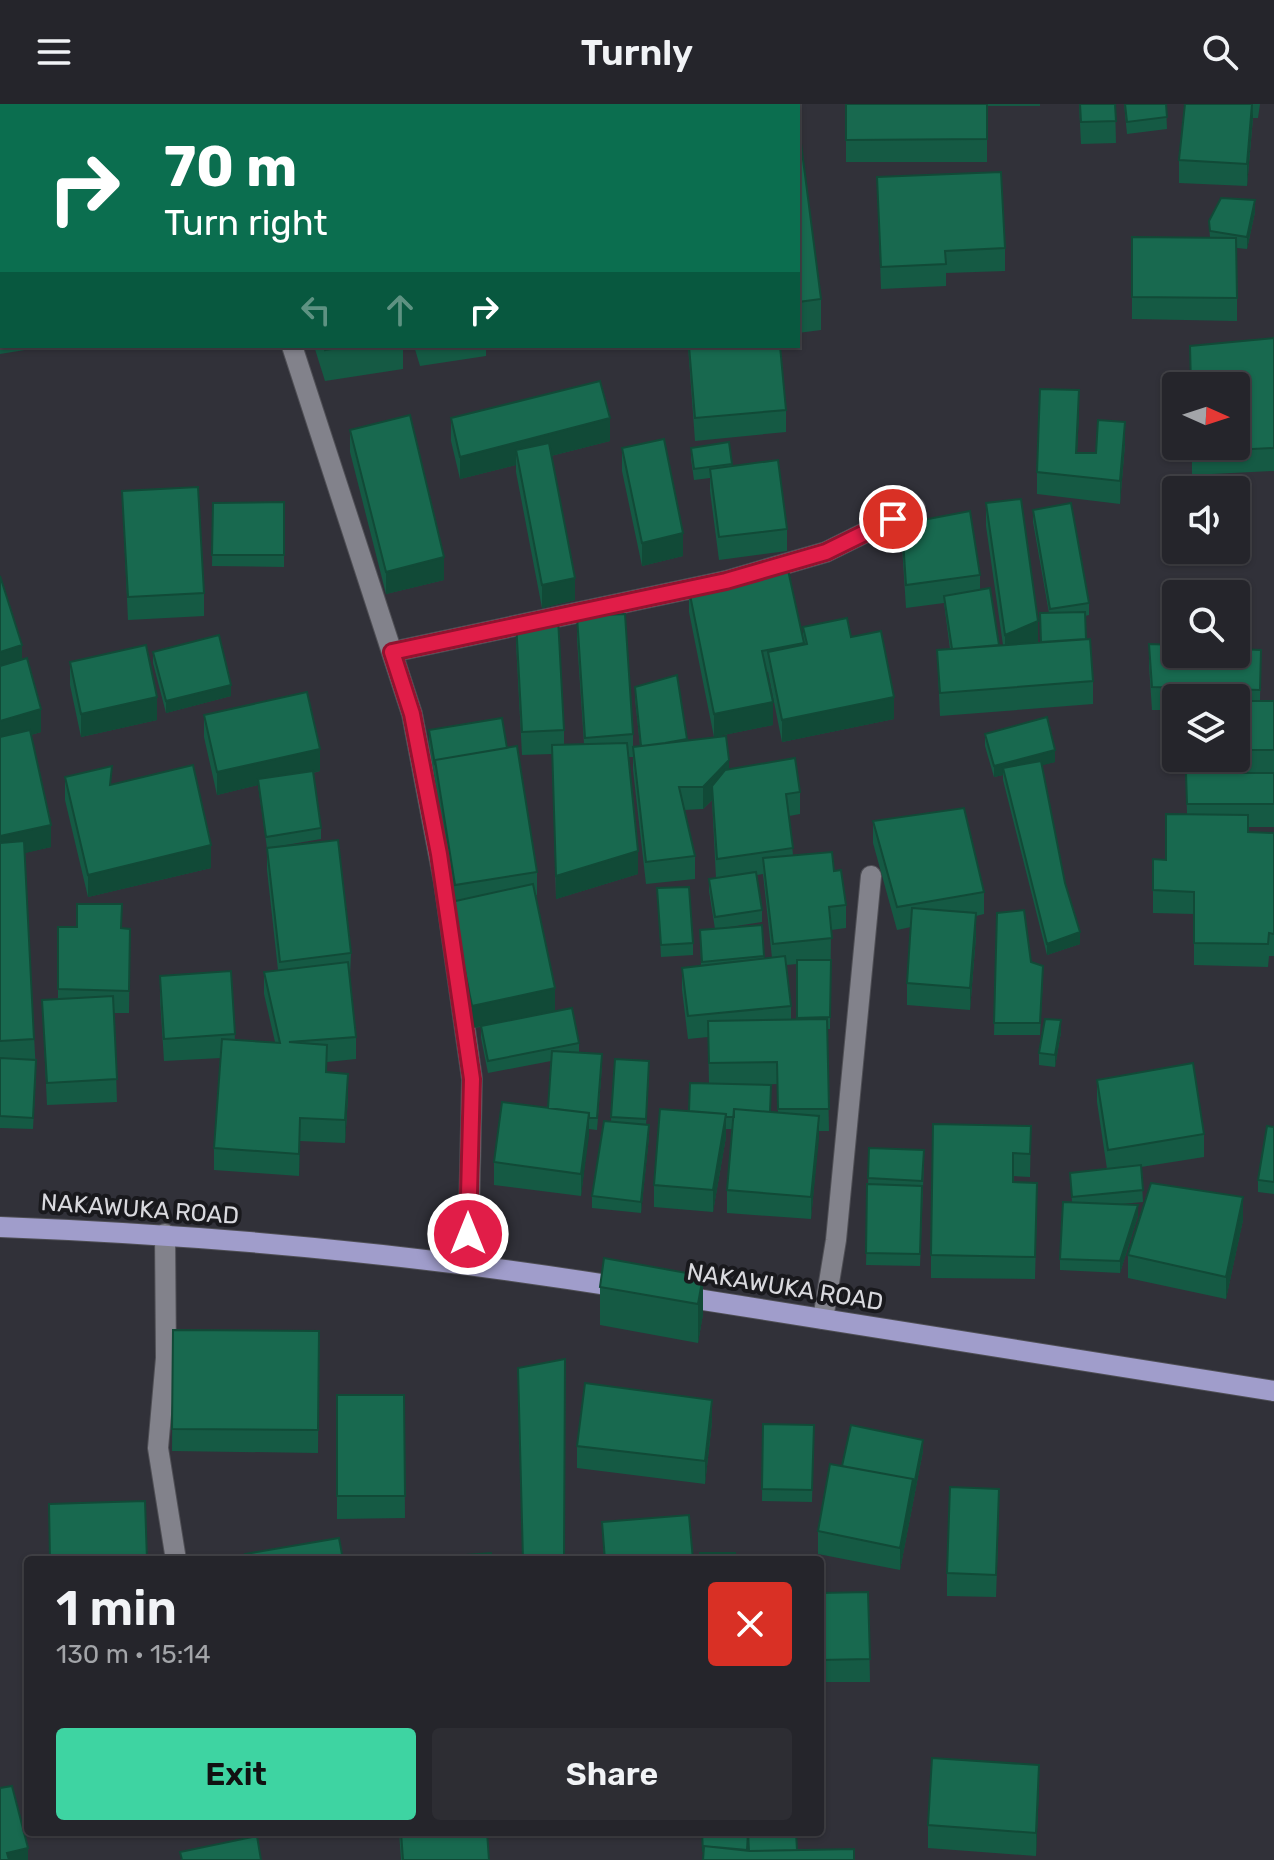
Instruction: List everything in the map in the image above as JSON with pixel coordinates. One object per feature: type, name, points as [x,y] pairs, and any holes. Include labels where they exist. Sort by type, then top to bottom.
[{"type":"main road","name":"NAKAWUKA ROAD","points":[[0,1227],[165,1234],[468,1262],[1274,1391]]},
{"type":"street","points":[[293,348],[412,714],[441,867],[472,1079],[468,1262]]},
{"type":"street","points":[[392,652],[726,581],[826,552],[915,508]]},
{"type":"street","points":[[823,1319],[836,1240],[871,876]]},
{"type":"street","points":[[165,1234],[166,1358],[158,1448],[175,1556]]},
{"type":"building","points":[[846,104],[987,104],[987,139],[846,140]]},
{"type":"building","points":[[1080,104],[1115,104],[1116,121],[1081,122]]},
{"type":"building","points":[[1125,104],[1166,104],[1167,117],[1127,122]]},
{"type":"building","points":[[1185,104],[1252,104],[1247,164],[1179,160]]},
{"type":"building","points":[[800,136],[821,299],[800,302]]},
{"type":"building","points":[[1001,172],[1005,248],[945,251],[946,264],[881,267],[877,177]]},
{"type":"building","points":[[1221,198],[1255,200],[1247,237],[1210,231],[1209,221]]},
{"type":"building","points":[[1132,237],[1236,238],[1237,298],[1132,297]]},
{"type":"building","points":[[1274,338],[1274,448],[1250,449],[1250,372],[1191,372],[1190,346]]},
{"type":"building","points":[[689,348],[780,348],[786,410],[695,418]]},
{"type":"building","points":[[600,381],[610,418],[460,457],[451,418]]},
{"type":"building","points":[[1040,389],[1079,390],[1076,453],[1096,453],[1098,420],[1125,422],[1120,481],[1037,472]]},
{"type":"building","points":[[410,415],[444,557],[386,572],[350,430]]},
{"type":"building","points":[[664,439],[683,533],[642,543],[622,448]]},
{"type":"building","points":[[729,442],[732,464],[694,469],[691,448]]},
{"type":"building","points":[[549,443],[575,578],[542,585],[516,450]]},
{"type":"building","points":[[778,460],[787,529],[719,537],[710,469]]},
{"type":"building","points":[[198,487],[204,593],[128,597],[122,491]]},
{"type":"building","points":[[1021,499],[1038,621],[1005,635],[986,503]]},
{"type":"building","points":[[284,502],[284,555],[212,555],[213,503]]},
{"type":"building","points":[[1071,503],[1089,603],[1050,609],[1033,510]]},
{"type":"building","points":[[970,511],[980,575],[906,585],[902,524]]},
{"type":"building","points":[[788,570],[804,643],[762,651],[773,702],[714,714],[689,590]]},
{"type":"building","points":[[0,576],[22,645],[0,652]]},
{"type":"building","points":[[990,588],[999,645],[952,649],[944,596]]},
{"type":"building","points":[[1085,612],[1086,639],[1041,642],[1040,613]]},
{"type":"building","points":[[625,614],[633,734],[585,738],[577,616]]},
{"type":"building","points":[[558,618],[564,730],[522,732],[516,621]]},
{"type":"building","points":[[847,618],[851,637],[881,631],[894,697],[782,720],[768,652],[807,644],[803,627]]},
{"type":"building","points":[[219,635],[231,685],[166,701],[153,652]]},
{"type":"building","points":[[1090,639],[1093,681],[940,693],[937,650]]},
{"type":"building","points":[[1149,644],[1162,644],[1162,668],[1250,668],[1250,650],[1261,650],[1260,690],[1250,690],[1250,684],[1162,684],[1162,687],[1152,687]]},
{"type":"building","points":[[146,645],[157,697],[81,714],[70,662]]},
{"type":"building","points":[[27,658],[41,709],[0,721],[0,666]]},
{"type":"building","points":[[677,675],[687,739],[641,746],[635,687]]},
{"type":"building","points":[[307,692],[320,749],[217,772],[204,715]]},
{"type":"building","points":[[1250,701],[1274,701],[1274,750],[1250,750]]},
{"type":"building","points":[[1047,717],[1055,750],[994,766],[985,734]]},
{"type":"building","points":[[502,718],[507,748],[435,760],[435,765],[429,730]]},
{"type":"building","points":[[30,730],[51,825],[0,836],[0,737]]},
{"type":"building","points":[[726,736],[729,760],[703,787],[679,787],[695,856],[646,862],[633,747]]},
{"type":"building","points":[[627,743],[638,851],[556,876],[552,745]]},
{"type":"building","points":[[517,746],[537,872],[455,885],[435,760]]},
{"type":"building","points":[[795,758],[800,792],[786,794],[793,848],[717,859],[712,786],[725,770]]},
{"type":"building","points":[[1041,761],[1065,883],[1080,932],[1047,944],[1003,768]]},
{"type":"building","points":[[193,765],[211,845],[88,875],[65,777],[112,766],[110,785]]},
{"type":"building","points":[[313,771],[321,828],[266,837],[258,779]]},
{"type":"building","points":[[1186,773],[1274,773],[1274,804],[1187,804]]},
{"type":"building","points":[[964,808],[984,892],[897,907],[873,821]]},
{"type":"building","points":[[1166,814],[1248,815],[1248,832],[1274,833],[1274,934],[1269,933],[1268,944],[1194,943],[1194,892],[1153,890],[1153,859],[1166,860]]},
{"type":"building","points":[[338,840],[351,953],[280,962],[267,848]]},
{"type":"building","points":[[24,841],[34,1039],[0,1041],[0,843]]},
{"type":"building","points":[[832,852],[834,871],[841,870],[846,905],[829,907],[832,938],[773,944],[763,858]]},
{"type":"building","points":[[756,872],[762,910],[715,917],[709,879]]},
{"type":"building","points":[[533,884],[555,988],[472,1006],[451,902]]},
{"type":"building","points":[[689,887],[693,943],[661,945],[657,888]]},
{"type":"building","points":[[77,904],[122,904],[121,928],[130,929],[129,991],[58,989],[58,927],[77,927]]},
{"type":"building","points":[[912,908],[976,913],[970,988],[907,983]]},
{"type":"building","points":[[1024,910],[1031,962],[1043,966],[1040,1023],[994,1023],[997,913]]},
{"type":"building","points":[[762,925],[764,956],[702,962],[700,930]]},
{"type":"building","points":[[785,956],[791,1006],[688,1016],[682,968]]},
{"type":"building","points":[[797,960],[831,960],[830,1017],[797,1018]]},
{"type":"building","points":[[348,962],[356,1037],[289,1042],[327,1045],[326,1072],[348,1074],[345,1120],[300,1118],[299,1154],[214,1148],[222,1039],[280,1043],[264,972]]},
{"type":"building","points":[[231,971],[235,1034],[164,1039],[160,976]]},
{"type":"building","points":[[113,996],[117,1079],[47,1083],[42,1000]]},
{"type":"building","points":[[572,1008],[579,1043],[488,1061],[481,1026]]},
{"type":"building","points":[[827,1019],[829,1109],[778,1109],[777,1062],[709,1063],[708,1021]]},
{"type":"building","points":[[1045,1019],[1061,1020],[1055,1055],[1039,1053]]},
{"type":"building","points":[[552,1051],[602,1054],[597,1118],[589,1118],[589,1113],[548,1108]]},
{"type":"building","points":[[0,1058],[36,1060],[33,1118],[0,1116]]},
{"type":"building","points":[[615,1059],[649,1061],[646,1119],[611,1117]]},
{"type":"building","points":[[1193,1063],[1204,1134],[1108,1150],[1097,1080]]},
{"type":"building","points":[[690,1083],[771,1085],[770,1112],[734,1109],[734,1117],[726,1117],[726,1114],[689,1111]]},
{"type":"building","points":[[502,1102],[589,1113],[581,1174],[494,1162]]},
{"type":"building","points":[[660,1109],[726,1114],[713,1190],[654,1185]]},
{"type":"building","points":[[734,1109],[819,1116],[811,1197],[727,1190]]},
{"type":"building","points":[[604,1121],[649,1125],[641,1202],[592,1196]]},
{"type":"building","points":[[933,1124],[1031,1126],[1030,1154],[1013,1153],[1013,1182],[1037,1183],[1035,1257],[931,1255]]},
{"type":"building","points":[[1267,1126],[1274,1127],[1274,1182],[1258,1180]]},
{"type":"building","points":[[869,1148],[924,1150],[922,1181],[868,1178]]},
{"type":"building","points":[[1141,1165],[1143,1190],[1072,1197],[1070,1173]]},
{"type":"building","points":[[1151,1183],[1243,1197],[1226,1277],[1128,1255]]},
{"type":"building","points":[[867,1184],[922,1186],[920,1254],[866,1253]]},
{"type":"building","points":[[1063,1202],[1138,1205],[1120,1261],[1060,1259]]},
{"type":"building","points":[[604,1258],[703,1276],[698,1304],[600,1287]]},
{"type":"building","points":[[173,1330],[319,1331],[318,1430],[172,1429]]},
{"type":"building","points":[[565,1359],[564,1556],[523,1556],[518,1368]]},
{"type":"building","points":[[585,1383],[712,1400],[705,1461],[577,1446]]},
{"type":"building","points":[[337,1395],[404,1395],[405,1496],[337,1496]]},
{"type":"building","points":[[763,1424],[814,1425],[812,1490],[762,1489]]},
{"type":"building","points":[[851,1425],[923,1440],[913,1490],[913,1479],[842,1466]]},
{"type":"building","points":[[830,1464],[913,1479],[900,1548],[818,1531]]},
{"type":"building","points":[[950,1487],[999,1489],[996,1575],[947,1573]]},
{"type":"building","points":[[145,1501],[147,1556],[50,1556],[49,1504]]},
{"type":"building","points":[[689,1515],[693,1556],[605,1556],[602,1522]]},
{"type":"building","points":[[339,1538],[342,1556],[245,1556]]},
{"type":"building","points":[[491,1553],[491,1556],[453,1556]]},
{"type":"building","points":[[700,1553],[735,1553],[735,1556],[700,1556]]},
{"type":"building","points":[[868,1592],[870,1659],[824,1660],[824,1593]]},
{"type":"building","points":[[932,1758],[1039,1765],[1036,1833],[928,1825]]},
{"type":"building","points":[[12,1786],[28,1848],[7,1853],[9,1860],[0,1860],[0,1788]]},
{"type":"building","points":[[257,1836],[261,1860],[182,1860],[180,1852]]},
{"type":"building","points":[[401,1836],[487,1836],[489,1860],[403,1860]]},
{"type":"building","points":[[702,1836],[748,1836],[747,1850],[704,1846],[703,1852]]},
{"type":"building","points":[[748,1836],[796,1836],[797,1850],[749,1851]]},
{"type":"building","points":[[704,1846],[750,1851],[854,1849],[854,1860],[703,1860]]},
{"type":"route","points":[[468,1234],[472,1079],[439,854],[412,714],[392,652],[726,581],[826,552],[893,519]]}]
